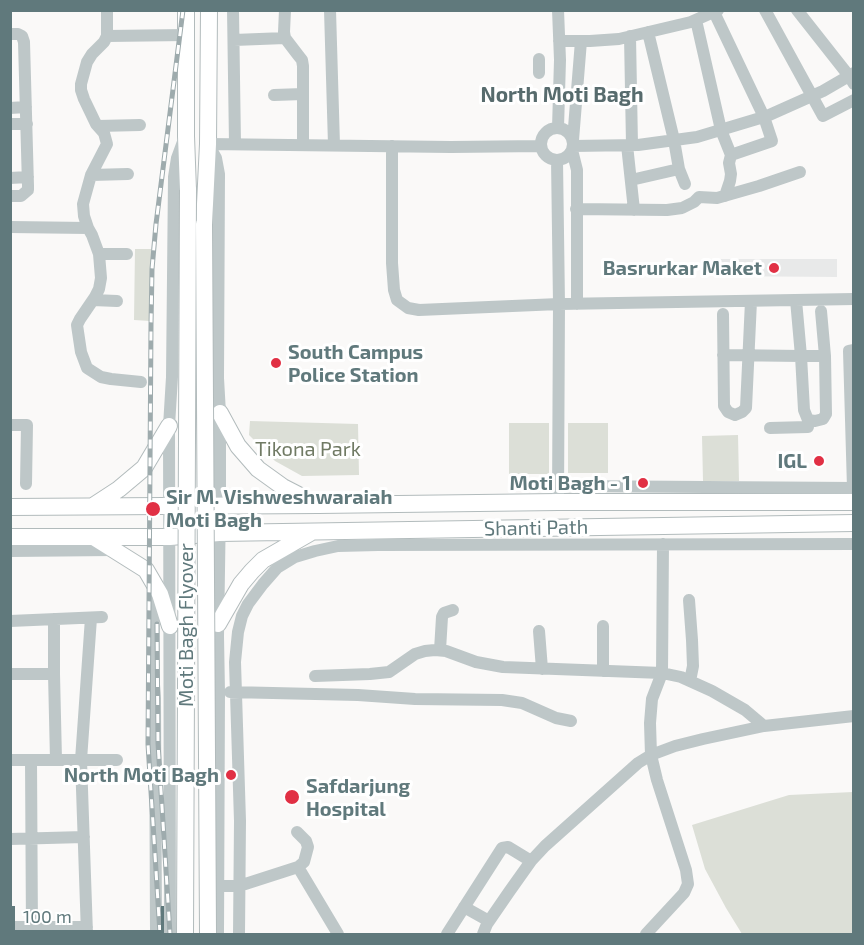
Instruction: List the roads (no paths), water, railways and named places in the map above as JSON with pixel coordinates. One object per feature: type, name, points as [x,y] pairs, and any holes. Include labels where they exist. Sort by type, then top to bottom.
[{"type":"main road","name":"Moti Bagh Flyover","points":[[185,934],[188,190],[186,10]]},
{"type":"main road","name":"Moti Bagh Flyover","points":[[208,934],[204,224],[208,144],[209,10]]},
{"type":"main road","points":[[220,413],[238,446],[258,469],[283,487],[318,505]]},
{"type":"main road","points":[[93,506],[119,489],[144,468],[169,426]]},
{"type":"main road","name":"Shanti Path","points":[[10,507],[318,505],[558,494],[853,493]]},
{"type":"main road","name":"Shanti Path","points":[[10,537],[170,537],[219,533],[854,523]]},
{"type":"main road","points":[[218,630],[241,584],[252,571],[263,560],[311,532]]},
{"type":"main road","points":[[92,537],[146,570],[160,594],[170,630]]},
{"type":"street","points":[[107,10],[107,36],[87,62],[81,84],[84,99],[104,133],[107,144],[91,175],[83,204],[84,216],[99,254],[101,278],[99,289],[78,325],[81,352],[87,368],[111,379],[141,382]]},
{"type":"street","points":[[233,10],[235,144]]},
{"type":"street","points":[[285,10],[285,38],[302,60],[303,145]]},
{"type":"street","points":[[330,10],[334,145]]},
{"type":"street","points":[[558,10],[558,128]]},
{"type":"street","points":[[765,10],[823,116],[854,100]]},
{"type":"street","points":[[572,145],[630,145],[697,137],[765,117],[852,78],[797,10]]},
{"type":"street","points":[[559,41],[620,39],[696,20],[716,11],[765,117],[772,141],[731,155]]},
{"type":"street","points":[[696,20],[721,130],[731,155],[730,181],[724,196]]},
{"type":"street","points":[[648,32],[684,184]]},
{"type":"street","points":[[10,33],[22,36],[24,42],[28,177],[28,190],[25,194],[10,196]]},
{"type":"street","points":[[107,36],[186,35]]},
{"type":"street","points":[[630,36],[630,145],[634,210]]},
{"type":"street","points":[[234,40],[285,38]]},
{"type":"street","points":[[577,304],[577,170],[572,145],[567,132],[558,128],[545,133],[541,141],[544,154],[552,160],[566,157],[572,145],[581,41]]},
{"type":"street","points":[[10,51],[24,51]]},
{"type":"street","points":[[539,59],[539,73]]},
{"type":"street","points":[[274,95],[303,94]]},
{"type":"street","points":[[10,108],[26,107]]},
{"type":"street","points":[[10,124],[27,124]]},
{"type":"street","points":[[98,126],[141,125]]},
{"type":"street","points":[[170,934],[169,426],[172,377],[174,177],[177,158],[186,136]]},
{"type":"street","points":[[218,934],[219,174],[216,158],[208,144],[541,146]]},
{"type":"street","points":[[392,146],[394,291],[397,300],[408,308],[419,310],[559,304],[854,299]]},
{"type":"street","points":[[557,160],[558,494]]},
{"type":"street","points":[[631,180],[679,169]]},
{"type":"street","points":[[576,208],[634,210],[682,208],[699,197],[717,198],[800,172]]},
{"type":"street","points":[[91,175],[128,174]]},
{"type":"street","points":[[10,177],[28,177]]},
{"type":"street","points":[[10,228],[88,228]]},
{"type":"street","points":[[558,240],[576,240]]},
{"type":"street","points":[[99,254],[128,254]]},
{"type":"street","points":[[93,300],[117,301]]},
{"type":"street","points":[[770,428],[808,427],[804,410],[796,300]]},
{"type":"street","points":[[723,314],[724,406],[728,412],[735,415],[746,408],[751,301]]},
{"type":"street","points":[[808,420],[823,419],[826,414],[825,356],[821,311]]},
{"type":"street","points":[[853,493],[849,351],[854,351]]},
{"type":"street","points":[[723,355],[825,356]]},
{"type":"street","points":[[172,377],[173,386],[178,393],[185,399],[194,401],[211,394],[218,378]]},
{"type":"street","points":[[10,425],[27,425],[26,484]]},
{"type":"street","points":[[646,934],[684,893],[688,884],[686,870],[651,755],[652,699],[662,673],[663,544]]},
{"type":"street","points":[[239,934],[240,821],[235,662],[238,632],[248,604],[277,568],[295,557],[327,548],[358,546],[854,544]]},
{"type":"street","points":[[10,551],[115,550]]},
{"type":"street","points":[[154,582],[156,934]]},
{"type":"street","points":[[689,600],[693,666],[690,681]]},
{"type":"street","points":[[440,650],[442,617],[444,613],[453,610]]},
{"type":"street","points":[[10,621],[96,618],[81,760],[87,931],[32,931],[10,927]]},
{"type":"street","points":[[54,619],[56,760]]},
{"type":"street","points":[[603,626],[603,671]]},
{"type":"street","points":[[170,630],[218,630]]},
{"type":"street","points":[[539,631],[542,669]]},
{"type":"street","points":[[315,675],[389,672],[415,654],[440,650],[489,666],[662,673],[712,690],[764,726]]},
{"type":"street","points":[[10,674],[54,674]]},
{"type":"street","points":[[219,692],[502,700],[522,703],[556,718],[571,721]]},
{"type":"street","points":[[483,934],[489,921],[531,861],[545,846],[638,763],[651,755],[675,746],[764,726],[854,716]]},
{"type":"street","points":[[155,760],[169,759]]},
{"type":"street","points":[[10,760],[117,760]]},
{"type":"street","points":[[31,760],[32,931]]},
{"type":"street","points":[[218,886],[239,886],[298,867],[304,862],[308,847],[306,841],[297,832]]},
{"type":"street","points":[[10,839],[84,837]]},
{"type":"street","points":[[447,934],[502,848],[508,847],[531,861]]},
{"type":"street","points":[[298,867],[338,934]]},
{"type":"street","points":[[464,907],[489,921]]},
{"type":"railway","points":[[160,934],[148,744],[152,269],[183,10]]},
{"type":"railway","points":[[157,624],[158,743],[170,934]]},
{"type":"place","name":"Basrurkar Maket","points":[[774,268]]},
{"type":"place","name":"South Campus Police Station","points":[[276,363]]},
{"type":"place","name":"IGL","points":[[819,461]]},
{"type":"place","name":"Moti Bagh - 1","points":[[643,483]]},
{"type":"place","name":"Sir M. Vishweshwaraiah Moti Bagh","points":[[153,509]]},
{"type":"place","name":"North Moti Bagh","points":[[231,775]]},
{"type":"place","name":"Safdarjung Hospital","points":[[292,797]]},
{"type":"district","name":"North Moti Bagh","points":[[562,95]]},
{"type":"park label","name":"Tikona Park","points":[[308,449]]}]
